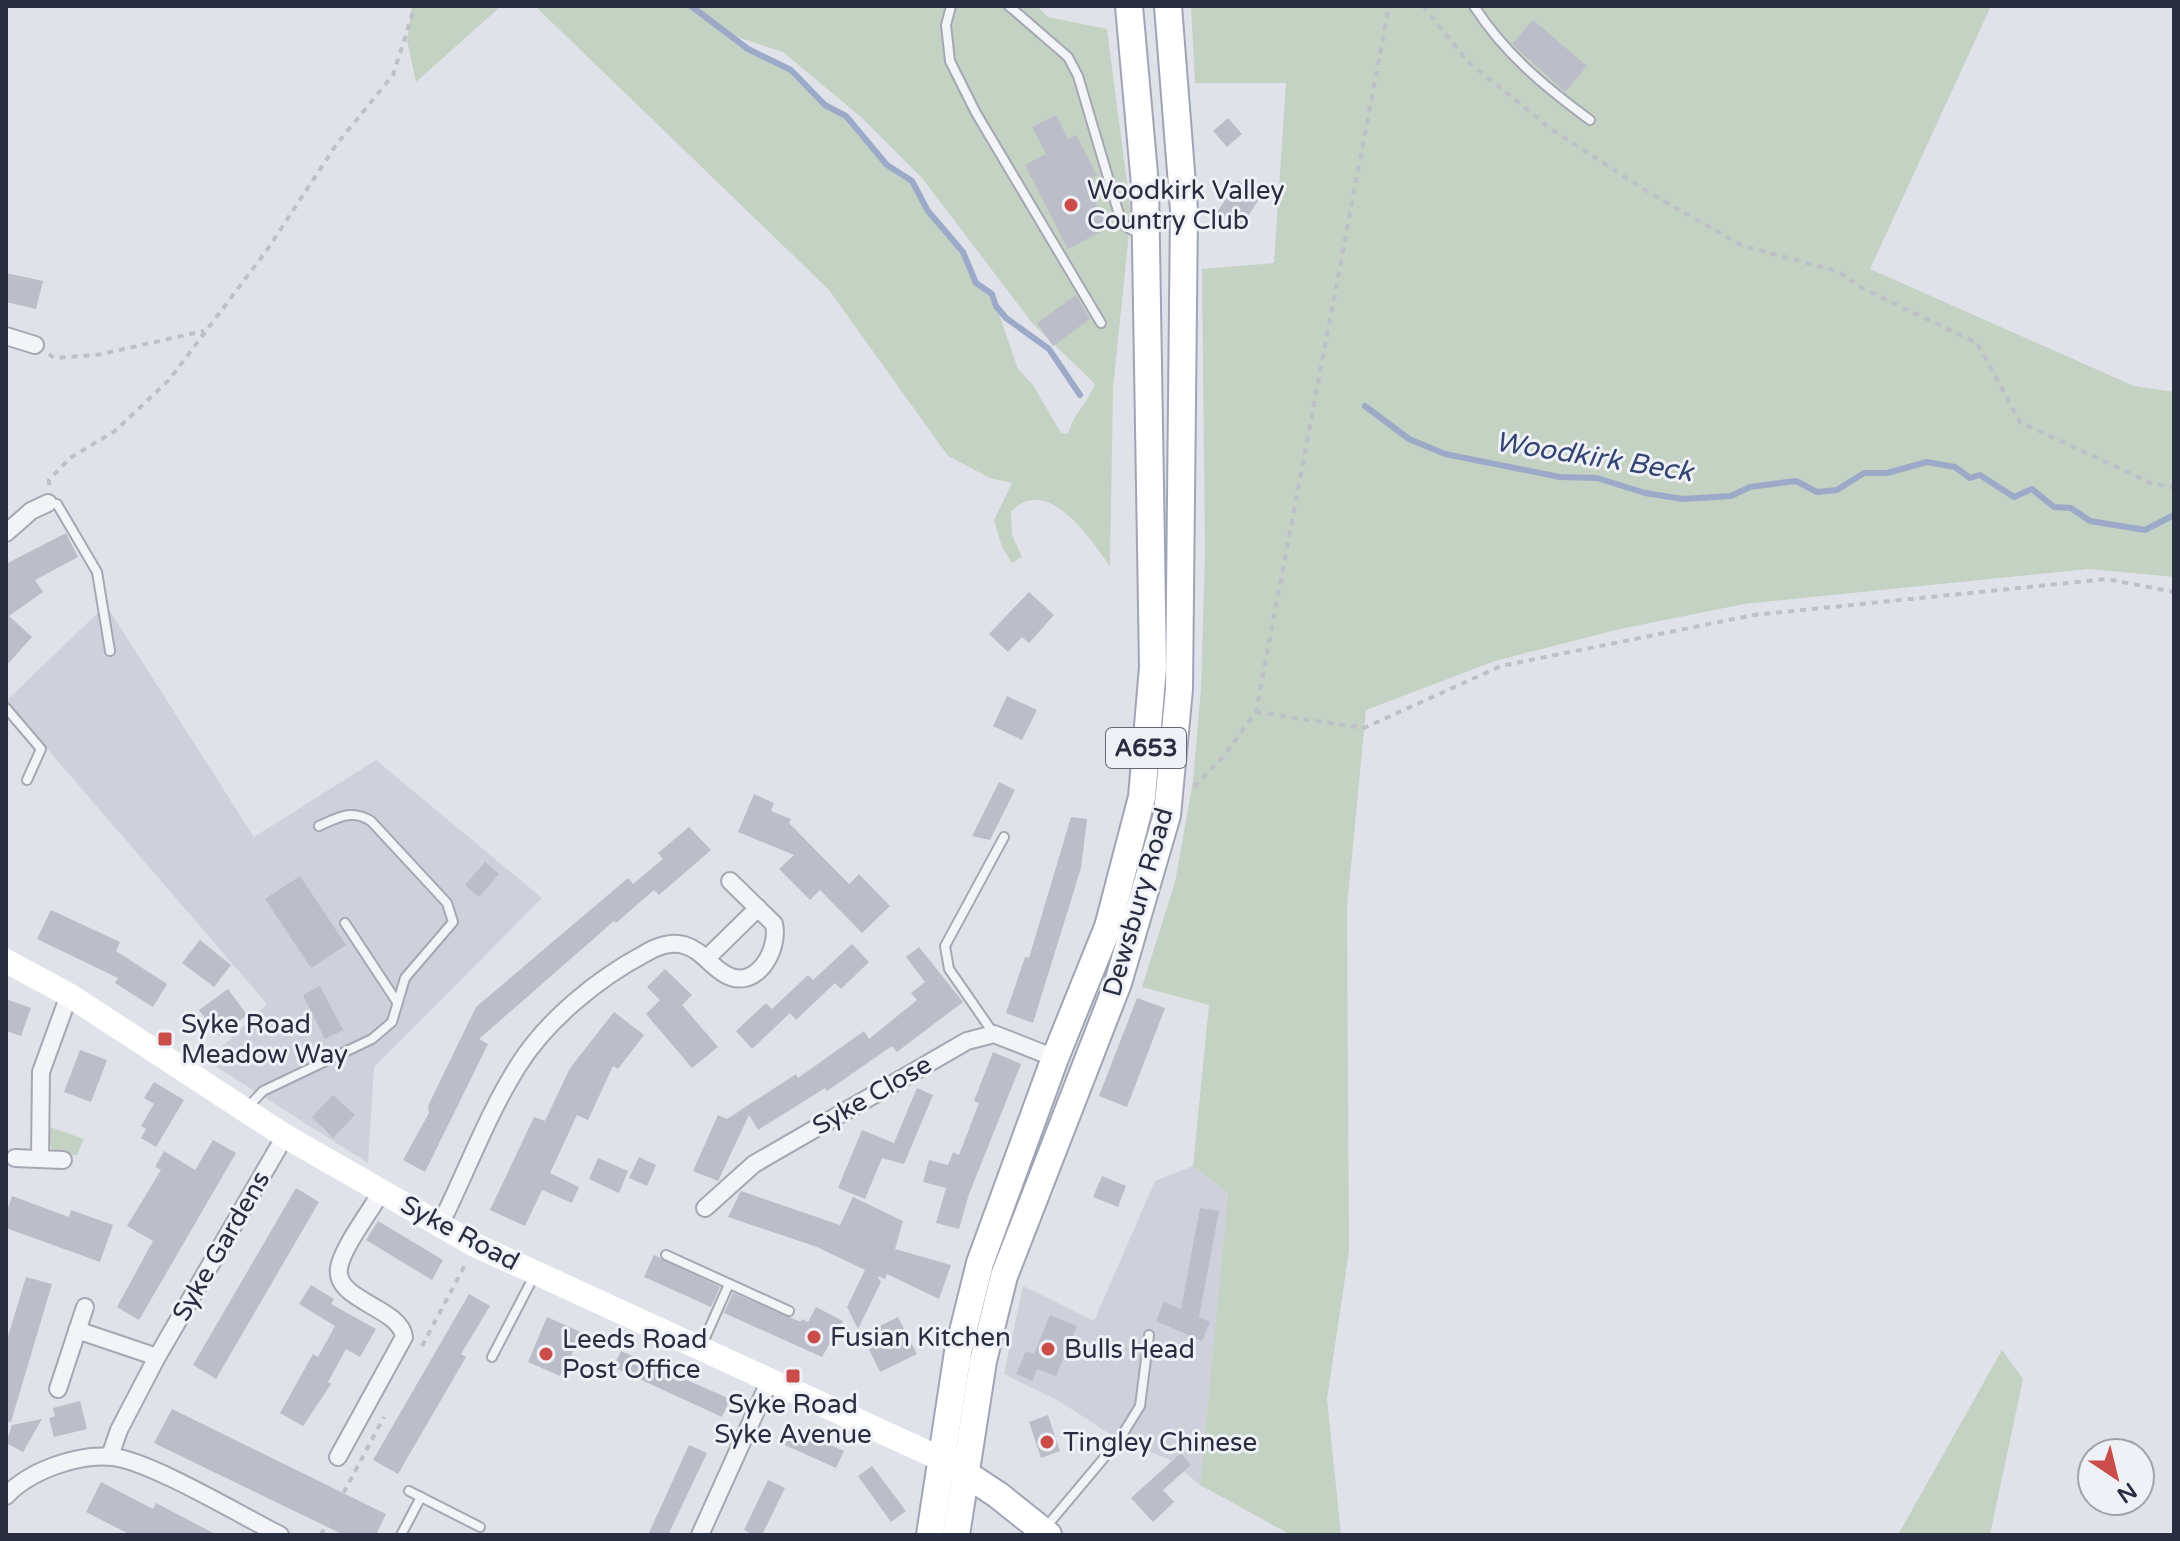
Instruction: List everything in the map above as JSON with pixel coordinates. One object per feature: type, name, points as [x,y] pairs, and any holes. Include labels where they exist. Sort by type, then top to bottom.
[{"type":"main road","name":"Dewsbury Road","points":[[930,1535],[939,1458],[958,1352],[980,1263],[1055,1058],[1108,927],[1142,797],[1153,667],[1146,236],[1145,185],[1129,6]]},
{"type":"main road","name":"Dewsbury Road","points":[[956,1535],[983,1361],[1004,1276],[1118,983],[1167,815],[1179,689],[1184,210],[1168,6]]},
{"type":"main road","points":[[939,1458],[964,1471],[1045,1533]]},
{"type":"street","points":[[6,336],[35,345]]},
{"type":"street","points":[[6,533],[31,511],[48,503]]},
{"type":"street","points":[[440,1225],[518,1066],[577,1000],[642,954],[663,945],[681,943],[707,958],[724,974],[737,977],[761,969],[775,949],[777,936],[774,924],[730,881]]},
{"type":"street","points":[[707,958],[758,908]]},
{"type":"street","name":"Syke Road","points":[[6,961],[69,995],[285,1136],[475,1245],[939,1458]]},
{"type":"street","points":[[40,1158],[41,1072],[69,995]]},
{"type":"street","points":[[994,1034],[1055,1058]]},
{"type":"street","name":"Syke Close","points":[[705,1208],[754,1164],[967,1041],[994,1034]]},
{"type":"street","name":"Syke Gardens","points":[[110,1456],[119,1430],[157,1357],[285,1136]]},
{"type":"street","points":[[15,1158],[63,1160]]},
{"type":"street","points":[[338,1457],[404,1337],[399,1324],[355,1296],[340,1275],[339,1268],[345,1255],[382,1191]]},
{"type":"street","points":[[58,1389],[85,1307]]},
{"type":"street","points":[[77,1330],[157,1357]]},
{"type":"street","points":[[700,1535],[770,1380]]},
{"type":"street","points":[[6,1496],[32,1477],[54,1467],[110,1456],[138,1464],[280,1535]]},
{"type":"lane","points":[[951,6],[946,25],[950,61],[976,113],[1101,323]]},
{"type":"lane","points":[[1009,6],[1068,57],[1078,76],[1125,226],[1146,236]]},
{"type":"lane","points":[[1474,6],[1497,41],[1545,86],[1590,120]]},
{"type":"lane","points":[[48,503],[57,504],[63,511],[74,537],[97,572],[110,651]]},
{"type":"lane","points":[[6,708],[41,749],[27,780]]},
{"type":"lane","points":[[245,1110],[263,1091],[372,1039],[392,1022],[405,978],[453,922],[447,903],[371,821],[359,814],[343,815],[319,826]]},
{"type":"lane","points":[[994,1034],[949,969],[945,946],[1004,837]]},
{"type":"lane","points":[[345,923],[397,1002]]},
{"type":"lane","points":[[666,1255],[789,1311]]},
{"type":"lane","points":[[492,1357],[535,1272]]},
{"type":"lane","points":[[701,1348],[729,1284]]},
{"type":"lane","points":[[1045,1533],[1119,1440],[1140,1406],[1149,1335]]},
{"type":"lane","points":[[409,1491],[480,1527]]},
{"type":"lane","points":[[401,1535],[421,1497]]},
{"type":"path","points":[[48,503],[49,480],[70,458],[126,421],[169,380],[267,250],[336,145],[393,75],[415,6]]},
{"type":"path","points":[[1167,815],[1222,758],[1256,712],[1389,6]]},
{"type":"path","points":[[1423,6],[1467,61],[1551,129],[1639,186],[1743,246],[1837,271],[1862,288],[1977,343],[2020,422],[2151,483],[2174,488]]},
{"type":"path","points":[[35,345],[54,358],[97,355],[206,331]]},
{"type":"path","points":[[1256,712],[1364,728],[1501,666],[1754,615],[2107,579],[2174,592]]},
{"type":"shaded area","points":[[106,605],[254,837],[376,760],[542,898],[374,1067],[368,1163],[207,1061],[267,1004],[6,701]]},
{"type":"shaded area","points":[[1193,1166],[1228,1193],[1200,1485],[1168,1459],[1119,1440],[1059,1401],[1004,1374],[1023,1286],[1094,1321],[1155,1181]]},
{"type":"green space","points":[[412,6],[501,6],[416,82],[407,40]]},
{"type":"green space","points":[[535,6],[1037,6],[1048,17],[1107,29],[1131,214],[1113,388],[1110,566],[1067,514],[1039,500],[1025,502],[1011,512],[1012,535],[1022,557],[1012,563],[1002,547],[994,520],[1012,483],[990,478],[948,456],[829,290]],"holes":[[[734,36],[783,52],[862,118],[922,178],[1033,324],[1095,384],[1068,434],[1061,433],[1033,385],[1018,369],[992,294],[970,274],[963,252],[928,211],[912,181],[887,164],[846,116],[825,105],[791,70],[748,49]]]},
{"type":"green space","points":[[1191,6],[1991,6],[1870,269],[2134,386],[2174,392],[2174,577],[2089,569],[1744,604],[1620,629],[1495,661],[1366,710],[1347,907],[1349,1251],[1327,1399],[1341,1535],[1291,1535],[1200,1485],[1228,1193],[1193,1166],[1209,1005],[1142,987],[1175,882],[1193,781],[1201,689],[1205,554],[1202,269],[1274,263],[1286,83],[1195,83]]},
{"type":"green space","points":[[47,1126],[84,1139],[77,1155],[59,1154],[51,1148]]},
{"type":"green space","points":[[2002,1350],[2023,1379],[1990,1535],[1898,1535]]},
{"type":"building","points":[[1533,20],[1587,66],[1565,92],[1512,44]]},
{"type":"building","name":"Woodkirk Valley Country Club","points":[[1056,115],[1068,139],[1076,135],[1097,175],[1085,181],[1108,228],[1068,249],[1025,165],[1046,154],[1032,127]]},
{"type":"building","points":[[1228,118],[1242,134],[1227,147],[1213,131]]},
{"type":"building","points":[[1238,181],[1261,196],[1241,227],[1217,212]]},
{"type":"building","points":[[6,273],[43,281],[36,309],[6,302]]},
{"type":"building","points":[[1076,295],[1090,319],[1053,346],[1037,323]]},
{"type":"building","points":[[66,533],[78,557],[35,580],[43,592],[9,616],[32,637],[6,666],[6,564]]},
{"type":"building","points":[[1029,592],[1054,615],[1029,643],[1022,637],[1008,652],[989,634]]},
{"type":"building","points":[[1007,696],[1037,710],[1022,740],[993,726]]},
{"type":"building","points":[[999,782],[1015,790],[990,840],[972,836]]},
{"type":"building","points":[[754,794],[774,803],[771,811],[791,819],[789,823],[849,884],[859,874],[890,906],[862,933],[820,890],[810,900],[779,869],[794,855],[738,832]]},
{"type":"building","points":[[1071,817],[1087,819],[1081,868],[1033,1023],[1006,1013],[1025,957],[1029,958]]},
{"type":"building","points":[[689,827],[711,850],[659,895],[654,890],[616,923],[614,921],[479,1039],[488,1044],[425,1172],[403,1160],[429,1113],[428,1106],[476,1007],[628,878],[633,884],[663,859],[658,853]]},
{"type":"building","points":[[485,862],[499,874],[479,897],[465,885]]},
{"type":"building","points":[[300,876],[346,945],[311,968],[265,899]]},
{"type":"building","points":[[51,910],[120,942],[116,951],[167,984],[153,1007],[115,983],[118,978],[37,939]]},
{"type":"building","points":[[200,940],[231,965],[214,987],[182,963]]},
{"type":"building","points":[[852,944],[869,962],[841,989],[835,983],[796,1020],[790,1013],[752,1049],[736,1031],[766,1003],[772,1009],[808,975],[813,980]]},
{"type":"building","points":[[919,947],[963,1002],[897,1052],[892,1046],[827,1091],[825,1088],[758,1130],[749,1115],[718,1181],[693,1171],[718,1115],[727,1119],[796,1074],[798,1078],[864,1031],[869,1039],[917,1000],[911,993],[925,982],[906,957]]},
{"type":"building","points":[[665,969],[692,995],[682,1005],[718,1047],[692,1068],[646,1014],[660,1000],[647,987]]},
{"type":"building","points":[[320,986],[343,1030],[325,1039],[303,995]]},
{"type":"building","points":[[228,989],[247,1015],[219,1036],[199,1010]]},
{"type":"building","points":[[1137,998],[1165,1008],[1127,1107],[1099,1096]]},
{"type":"building","points":[[6,999],[31,1008],[21,1036],[6,1031]]},
{"type":"building","points":[[614,1012],[644,1035],[618,1069],[613,1066],[588,1120],[577,1115],[550,1173],[579,1187],[572,1203],[542,1190],[525,1226],[490,1210],[534,1117],[545,1121],[570,1068]]},
{"type":"building","points":[[80,1050],[107,1060],[91,1102],[64,1092]]},
{"type":"building","points":[[993,1052],[1021,1064],[969,1194],[959,1229],[936,1223],[946,1188],[923,1182],[929,1160],[948,1165],[953,1152],[959,1155],[979,1103],[974,1101]]},
{"type":"building","points":[[154,1082],[184,1100],[156,1147],[141,1138],[146,1129],[141,1126],[154,1104],[144,1098]]},
{"type":"building","points":[[917,1088],[933,1095],[904,1164],[882,1158],[865,1199],[838,1188],[862,1130],[894,1143]]},
{"type":"building","points":[[333,1095],[355,1115],[333,1138],[312,1117]]},
{"type":"building","points":[[213,1140],[236,1153],[139,1320],[117,1307],[153,1241],[127,1226],[161,1170],[155,1167],[164,1151],[195,1170]]},
{"type":"building","points":[[639,1157],[656,1165],[647,1186],[629,1178]]},
{"type":"building","points":[[598,1158],[628,1171],[619,1193],[589,1179]]},
{"type":"building","points":[[1102,1176],[1126,1186],[1118,1207],[1093,1197]]},
{"type":"building","points":[[296,1188],[319,1202],[216,1379],[193,1365]]},
{"type":"building","points":[[741,1191],[840,1225],[853,1197],[903,1221],[895,1249],[951,1265],[939,1299],[887,1274],[885,1279],[877,1276],[881,1282],[858,1329],[847,1307],[865,1270],[817,1247],[728,1217]]},
{"type":"building","points":[[12,1196],[69,1217],[71,1210],[113,1225],[100,1262],[6,1228],[6,1214]]},
{"type":"building","points":[[1200,1208],[1219,1211],[1199,1317],[1210,1322],[1202,1341],[1156,1321],[1164,1302],[1181,1309]]},
{"type":"building","points":[[378,1221],[443,1260],[432,1280],[366,1240]]},
{"type":"building","points":[[654,1255],[720,1287],[711,1307],[644,1277]]},
{"type":"building","points":[[26,1277],[52,1284],[11,1422],[6,1421],[6,1343]]},
{"type":"building","points":[[311,1285],[334,1299],[331,1304],[376,1329],[360,1357],[346,1349],[328,1382],[331,1384],[303,1426],[280,1413],[313,1354],[318,1357],[335,1326],[299,1304]]},
{"type":"building","points":[[733,1293],[801,1322],[802,1319],[808,1322],[816,1307],[843,1321],[822,1357],[724,1313]]},
{"type":"building","points":[[469,1294],[490,1306],[461,1354],[466,1357],[398,1474],[373,1460]]},
{"type":"building","points":[[1050,1315],[1077,1326],[1056,1376],[1037,1369],[1032,1381],[1016,1374],[1026,1351],[1034,1354]]},
{"type":"building","points":[[547,1317],[583,1333],[560,1376],[528,1362]]},
{"type":"building","points":[[898,1317],[917,1354],[880,1372],[862,1335]]},
{"type":"building","points":[[621,1351],[730,1399],[722,1417],[613,1367]]},
{"type":"building","points":[[80,1401],[87,1429],[54,1437],[49,1418],[55,1416],[53,1408]]},
{"type":"building","points":[[172,1409],[386,1514],[376,1535],[344,1535],[154,1443]]},
{"type":"building","name":"Tingley Chinese","points":[[1048,1415],[1060,1451],[1041,1458],[1029,1422]]},
{"type":"building","points":[[42,1419],[23,1452],[6,1443],[12,1425]]},
{"type":"building","points":[[793,1428],[844,1451],[836,1468],[785,1445]]},
{"type":"building","points":[[689,1445],[707,1453],[668,1535],[648,1535]]},
{"type":"building","points":[[1181,1453],[1191,1465],[1163,1490],[1174,1502],[1153,1522],[1131,1498]]},
{"type":"building","points":[[872,1466],[906,1511],[891,1522],[858,1476]]},
{"type":"building","points":[[768,1480],[785,1488],[762,1535],[754,1535],[744,1530]]},
{"type":"building","points":[[101,1482],[153,1509],[156,1503],[217,1535],[131,1535],[86,1512]]},
{"type":"waterway","name":"Woodkirk Beck","points":[[691,6],[748,49],[791,70],[825,105],[846,116],[887,165],[912,181],[928,211],[963,252],[976,283],[992,294],[996,306],[1006,318],[1049,349],[1080,395]]},
{"type":"waterway","name":"Woodkirk Beck","points":[[1365,406],[1409,439],[1445,454],[1560,477],[1597,478],[1645,493],[1683,499],[1731,496],[1750,487],[1796,481],[1817,492],[1837,490],[1864,473],[1887,473],[1927,462],[1955,467],[1970,478],[1980,475],[2014,497],[2032,489],[2054,507],[2071,508],[2090,521],[2145,530],[2174,515]]},
{"type":"place","name":"Woodkirk Valley Country Club","points":[[1071,205]]},
{"type":"place","name":"Syke Road Meadow Way","points":[[165,1039]]},
{"type":"place","name":"Fusian Kitchen","points":[[814,1337]]},
{"type":"place","name":"Bulls Head","points":[[1048,1349]]},
{"type":"place","name":"Leeds Road Post Office","points":[[546,1354]]},
{"type":"place","name":"Syke Road Syke Avenue","points":[[793,1376]]},
{"type":"place","name":"Tingley Chinese","points":[[1047,1442]]}]
